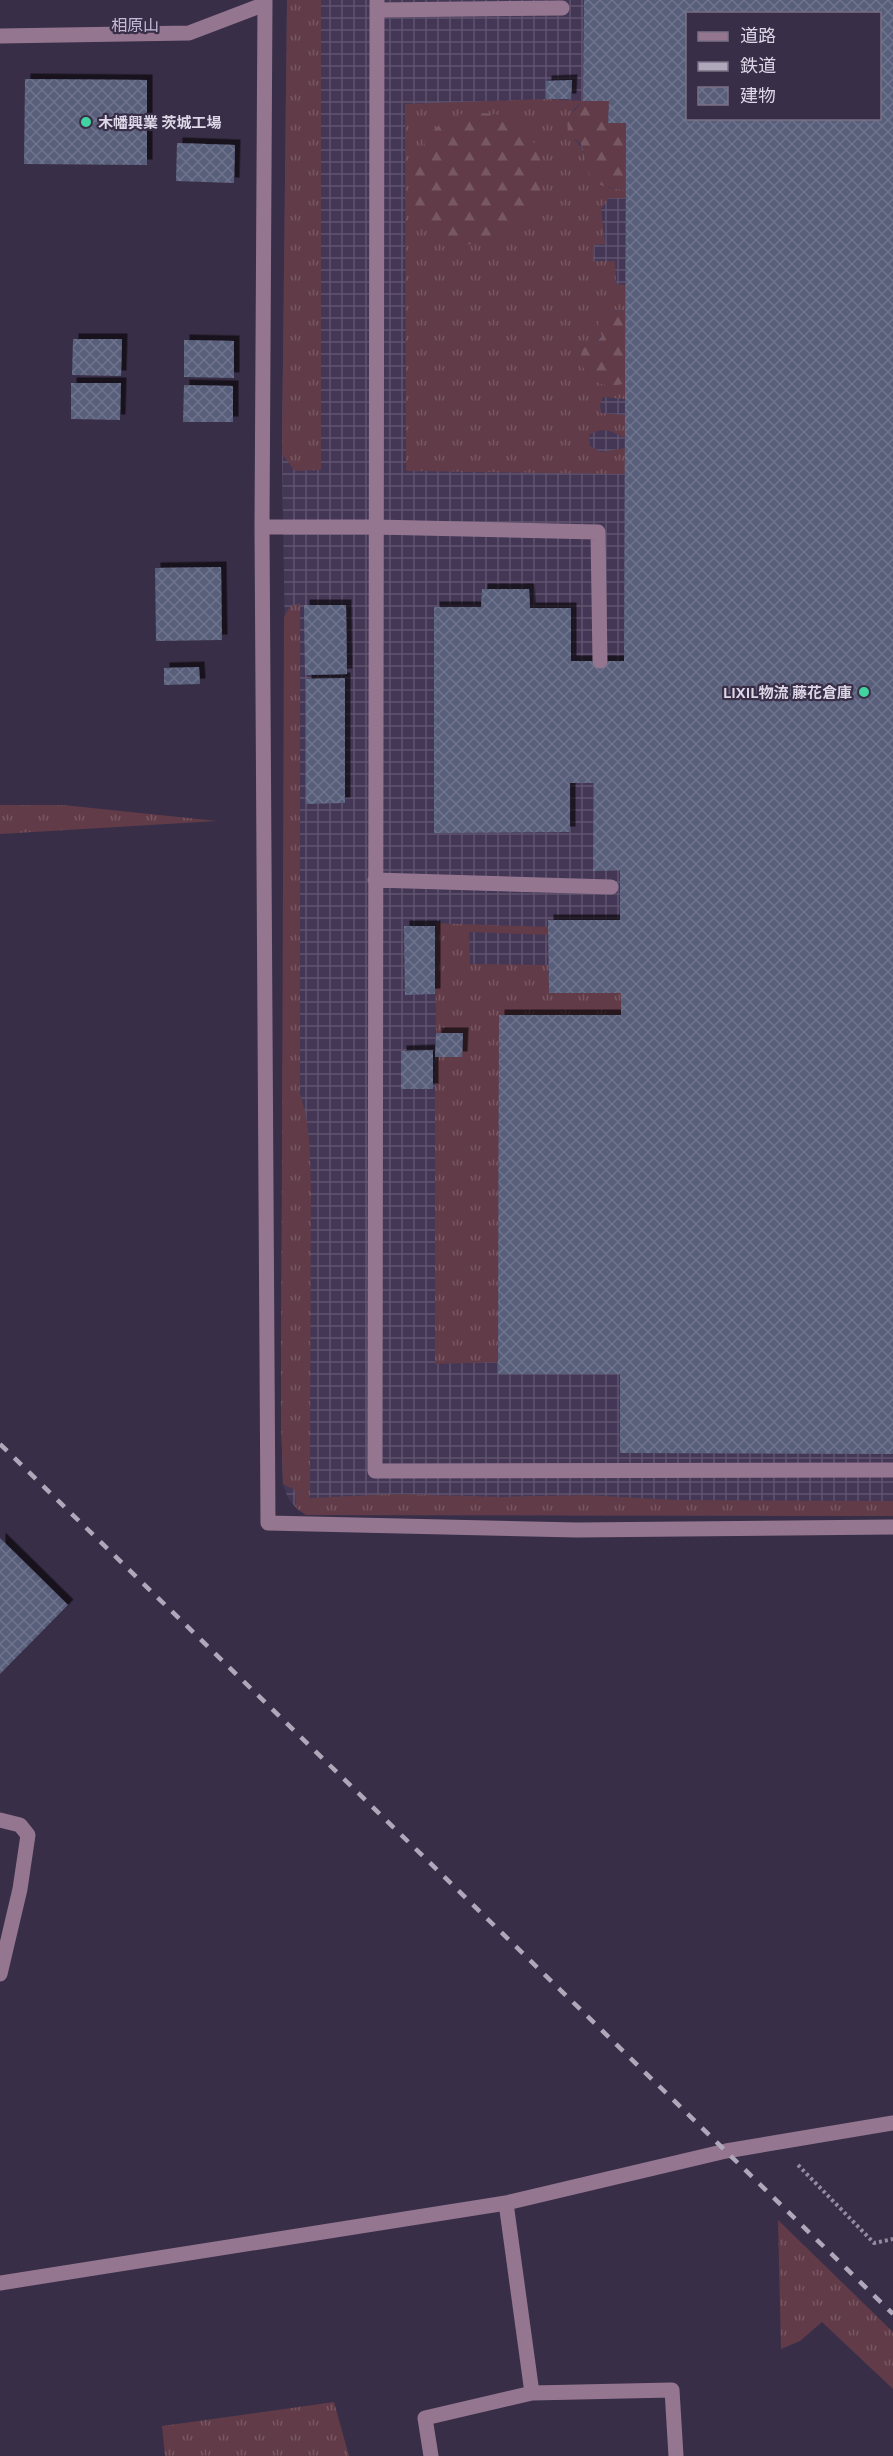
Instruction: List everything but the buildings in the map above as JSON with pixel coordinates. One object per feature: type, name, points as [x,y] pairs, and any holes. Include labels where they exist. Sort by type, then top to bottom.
[{"type":"street","points":[[0,36],[189,33],[265,2],[262,527],[268,1523],[577,1530],[893,1527]]},
{"type":"street","points":[[562,8],[377,5],[375,1471],[893,1470]]},
{"type":"street","points":[[262,527],[598,532],[600,661]]},
{"type":"street","points":[[375,880],[611,887]]},
{"type":"street","points":[[0,1820],[20,1826],[28,1835],[20,1889],[0,1974]]},
{"type":"street","points":[[0,2283],[506,2203],[726,2151],[893,2123]]},
{"type":"street","points":[[506,2203],[532,2393]]},
{"type":"street","points":[[431,2456],[425,2418],[532,2393],[672,2390],[676,2456]]},
{"type":"path","points":[[775,2141],[874,2243],[893,2239]]},
{"type":"shaded area","points":[[287,0],[893,0],[893,1516],[306,1515],[288,1498],[283,1484],[281,1414],[285,643],[282,454]]},
{"type":"green space","points":[[287,0],[321,0],[321,470],[295,471],[282,454]]},
{"type":"green space","points":[[546,99],[583,101],[574,109],[568,134],[583,150],[588,172],[609,188],[626,190],[625,198],[609,198],[601,209],[605,244],[594,245],[593,261],[615,261],[616,284],[625,285],[626,310],[614,310],[602,335],[579,362],[596,382],[625,384],[625,399],[603,397],[600,404],[601,413],[625,415],[625,438],[603,430],[589,435],[590,446],[601,452],[625,448],[625,474],[406,471],[405,104]]},
{"type":"green space","points":[[583,101],[609,101],[608,123],[626,123],[626,190],[604,186],[594,181],[588,172],[582,146],[568,134],[567,119]]},
{"type":"green space","points":[[469,113],[495,114],[512,119],[537,146],[543,165],[542,182],[537,199],[528,214],[500,237],[483,243],[466,244],[445,237],[421,216],[413,196],[413,183],[418,156],[431,133],[451,117]]},
{"type":"green space","points":[[626,310],[625,384],[602,384],[594,379],[579,362],[583,348],[594,345],[602,336],[598,324],[603,311]]},
{"type":"green space","points":[[300,603],[300,1094],[308,1127],[311,1185],[310,1498],[394,1494],[502,1497],[584,1495],[677,1500],[893,1501],[893,1516],[306,1515],[296,1508],[295,1490],[283,1484],[281,1414],[284,617],[290,607]]},
{"type":"green space","points":[[0,805],[63,805],[217,821],[0,834]]},
{"type":"green space","points":[[435,923],[549,927],[549,935],[469,932],[470,964],[548,965],[549,992],[621,993],[621,1015],[499,1015],[498,1362],[435,1364],[435,1057],[462,1057],[463,1033],[436,1033]]},
{"type":"green space","points":[[778,2220],[893,2332],[893,2389],[822,2322],[800,2341],[781,2349]]},
{"type":"green space","points":[[334,2402],[349,2456],[165,2456],[162,2426]]},
{"type":"railway","points":[[0,1444],[893,2314]]},
{"type":"place","name":"木幡興業 茨城工場","points":[[86,122]]},
{"type":"place","name":"LIXIL物流 藤花倉庫","points":[[864,692]]},
{"type":"district","name":"相原山","points":[[135,25]]}]
